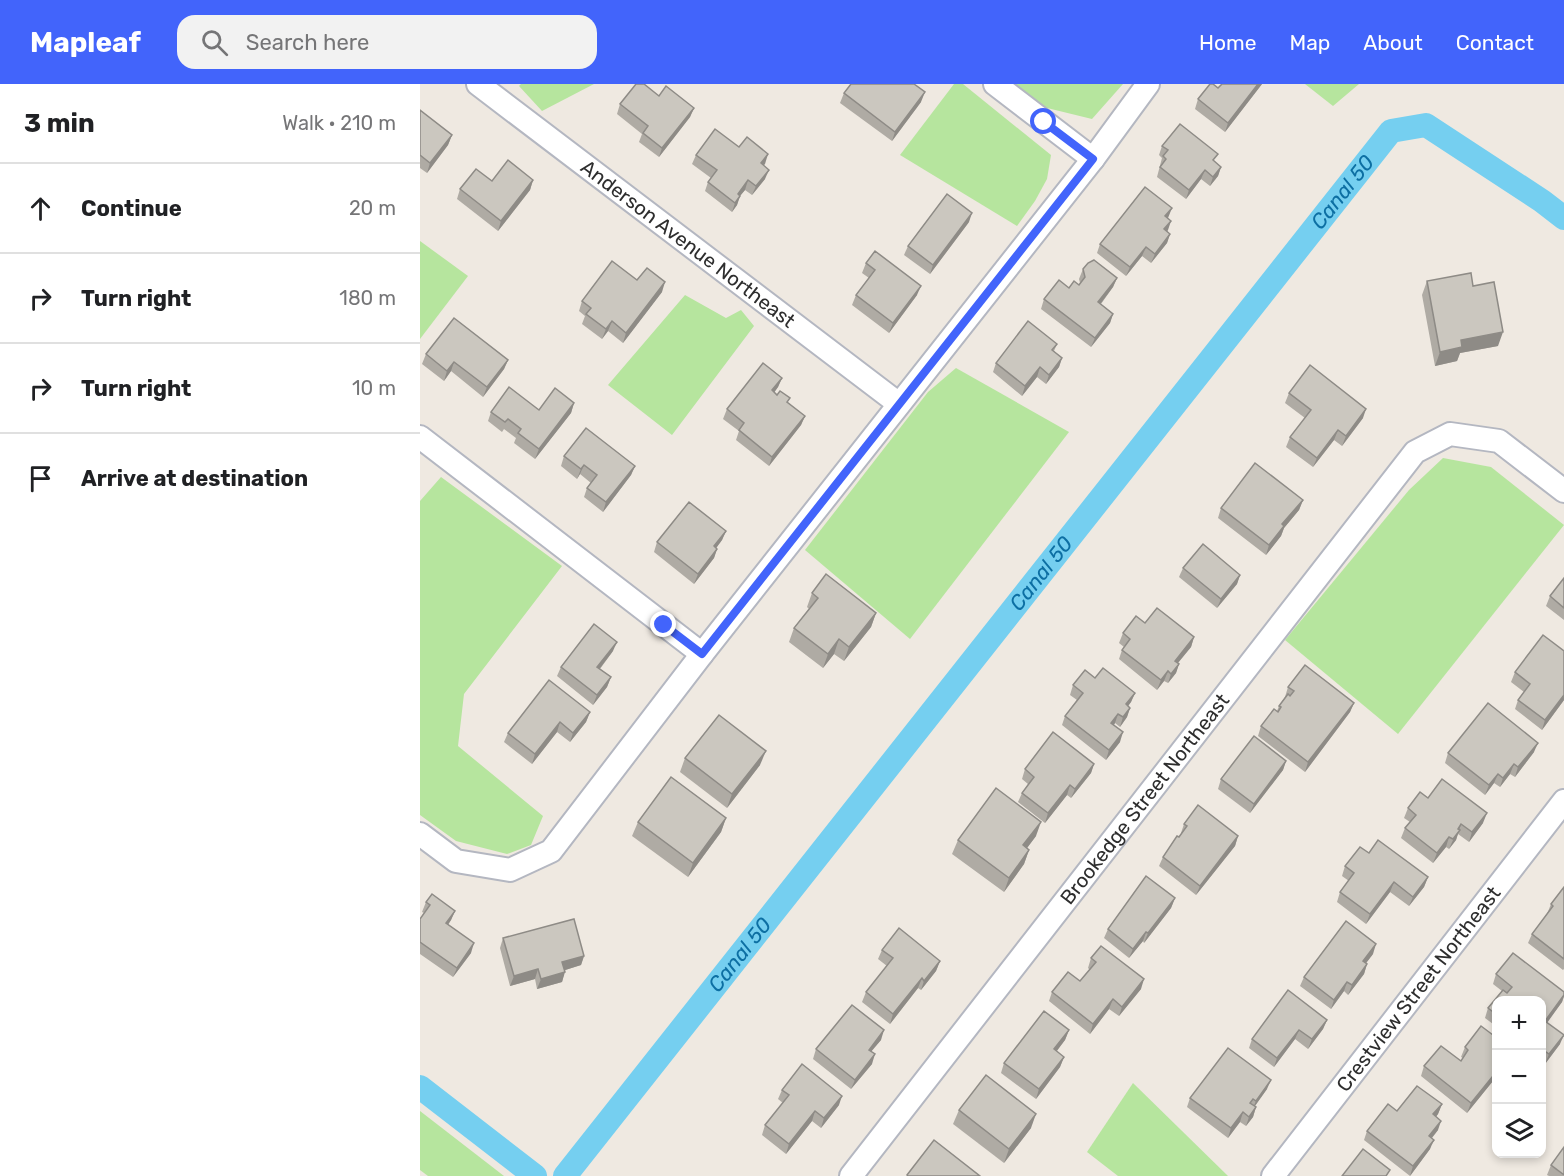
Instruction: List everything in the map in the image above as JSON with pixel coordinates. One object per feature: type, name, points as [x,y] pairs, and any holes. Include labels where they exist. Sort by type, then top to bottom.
[{"type":"street","name":"Anderson Avenue Northeast","points":[[478,84],[899,404]]},
{"type":"street","points":[[995,84],[1093,159]]},
{"type":"street","points":[[420,834],[456,861],[510,870],[551,851],[702,654],[1093,159],[1148,84]]},
{"type":"street","name":"Brookedge Street Northeast","points":[[851,1176],[1415,452],[1450,434],[1499,441],[1564,491]]},
{"type":"street","points":[[420,437],[702,654]]},
{"type":"street","name":"Crestview Street Northeast","points":[[1273,1176],[1564,801]]},
{"type":"green space","points":[[521,84],[594,84],[542,111],[519,86]]},
{"type":"green space","points":[[954,84],[963,84],[1051,155],[1047,179],[1017,226],[900,155]]},
{"type":"green space","points":[[1014,84],[1123,84],[1092,119],[1043,107]]},
{"type":"green space","points":[[1305,84],[1359,84],[1333,106]]},
{"type":"green space","points":[[420,241],[468,276],[420,339]]},
{"type":"green space","points":[[685,295],[726,318],[741,310],[754,326],[672,435],[608,385]]},
{"type":"green space","points":[[956,368],[1069,432],[910,639],[805,550],[928,392]]},
{"type":"green space","points":[[1443,458],[1491,467],[1564,525],[1398,734],[1285,640],[1409,490]]},
{"type":"green space","points":[[441,477],[562,566],[464,694],[458,746],[543,816],[531,845],[507,854],[456,841],[420,815],[420,501]]},
{"type":"green space","points":[[1133,1083],[1228,1176],[1118,1176],[1087,1152]]},
{"type":"green space","points":[[420,1111],[504,1176],[428,1176],[420,1170]]},
{"type":"building","points":[[636,84],[644,84],[659,96],[666,86],[694,108],[662,148],[643,133],[648,126],[620,104]]},
{"type":"building","points":[[851,84],[914,84],[925,92],[895,132],[844,93]]},
{"type":"building","points":[[1210,84],[1218,88],[1222,84],[1258,84],[1228,123],[1198,99]]},
{"type":"building","points":[[420,110],[452,135],[430,163],[420,155]]},
{"type":"building","points":[[1180,124],[1218,154],[1213,160],[1221,167],[1213,177],[1205,170],[1189,190],[1160,167],[1166,159],[1163,156],[1168,150],[1162,146]]},
{"type":"building","points":[[715,129],[739,147],[747,137],[768,154],[761,163],[769,170],[756,186],[748,180],[738,194],[740,196],[735,203],[708,182],[717,170],[696,155]]},
{"type":"building","points":[[508,160],[533,180],[501,221],[460,189],[476,169],[492,181]]},
{"type":"building","points":[[1145,187],[1172,208],[1165,216],[1171,221],[1164,229],[1170,234],[1155,254],[1146,247],[1130,267],[1100,244]]},
{"type":"building","points":[[947,194],[972,213],[933,265],[908,246]]},
{"type":"building","points":[[875,251],[921,286],[893,323],[856,295],[875,270],[866,263]]},
{"type":"building","points":[[1094,260],[1117,278],[1098,302],[1113,314],[1095,338],[1044,299],[1059,280],[1069,288],[1074,281],[1079,285],[1085,277],[1083,269]]},
{"type":"building","points":[[612,261],[637,280],[647,268],[665,282],[626,333],[612,321],[606,329],[586,314],[591,308],[582,301]]},
{"type":"building","points":[[1471,273],[1473,286],[1494,282],[1503,332],[1461,340],[1462,347],[1440,352],[1427,281]]},
{"type":"building","points":[[454,318],[508,360],[487,387],[454,362],[447,371],[426,354]]},
{"type":"building","points":[[1028,321],[1057,344],[1052,350],[1062,358],[1049,375],[1040,367],[1025,386],[996,363]]},
{"type":"building","points":[[763,363],[782,378],[772,390],[777,395],[780,391],[790,398],[787,402],[805,416],[772,457],[739,430],[744,423],[727,409]]},
{"type":"building","points":[[1310,365],[1366,409],[1346,436],[1338,430],[1317,458],[1290,437],[1311,410],[1289,393]]},
{"type":"building","points":[[509,387],[539,410],[555,388],[574,403],[539,449],[518,433],[521,429],[508,419],[505,422],[491,412]]},
{"type":"building","points":[[586,428],[635,466],[606,502],[587,488],[597,475],[584,465],[581,469],[564,456]]},
{"type":"building","points":[[1255,463],[1303,500],[1282,524],[1284,526],[1269,545],[1221,508]]},
{"type":"building","points":[[689,502],[726,531],[714,546],[717,549],[698,574],[657,542]]},
{"type":"building","points":[[1203,544],[1240,575],[1221,599],[1183,568]]},
{"type":"building","points":[[826,574],[876,613],[849,647],[839,639],[828,654],[794,628],[818,598],[812,593]]},
{"type":"building","points":[[1564,578],[1564,608],[1550,596]]},
{"type":"building","points":[[1157,608],[1194,637],[1175,661],[1179,664],[1171,674],[1168,671],[1161,680],[1122,650],[1130,639],[1123,633],[1136,616],[1145,623]]},
{"type":"building","points":[[594,624],[617,642],[597,667],[611,677],[597,695],[561,667]]},
{"type":"building","points":[[1543,635],[1564,651],[1564,695],[1545,720],[1518,700],[1530,684],[1515,672]]},
{"type":"building","points":[[1305,665],[1354,703],[1308,762],[1261,726],[1274,709],[1278,712],[1281,707],[1279,706],[1288,694],[1290,696],[1294,691],[1288,687]]},
{"type":"building","points":[[1103,668],[1135,693],[1126,704],[1130,708],[1123,717],[1118,714],[1111,723],[1123,732],[1109,750],[1065,716],[1083,693],[1073,685],[1085,670],[1095,678]]},
{"type":"building","points":[[549,680],[590,712],[573,733],[560,722],[535,754],[508,733]]},
{"type":"building","points":[[1488,703],[1538,743],[1518,767],[1514,764],[1503,778],[1498,774],[1489,785],[1448,753]]},
{"type":"building","points":[[719,715],[766,751],[732,794],[685,758]]},
{"type":"building","points":[[1053,732],[1094,764],[1075,789],[1070,785],[1048,813],[1022,793],[1034,777],[1025,769]]},
{"type":"building","points":[[1254,736],[1286,761],[1254,804],[1221,779]]},
{"type":"building","points":[[671,777],[726,818],[693,863],[638,822]]},
{"type":"building","points":[[1442,779],[1487,813],[1472,832],[1461,824],[1458,829],[1460,830],[1453,839],[1449,837],[1437,853],[1405,828],[1416,815],[1408,808],[1420,792],[1428,798]]},
{"type":"building","points":[[996,788],[1041,822],[1023,845],[1029,850],[1009,878],[958,840]]},
{"type":"building","points":[[1198,805],[1238,836],[1200,886],[1163,857],[1187,826],[1184,824]]},
{"type":"building","points":[[1378,840],[1428,877],[1413,897],[1394,882],[1370,914],[1340,892],[1354,873],[1345,866],[1360,847],[1369,853]]},
{"type":"building","points":[[1146,876],[1175,898],[1133,949],[1108,929]]},
{"type":"building","points":[[1564,887],[1564,959],[1532,934]]},
{"type":"building","points":[[432,894],[455,911],[446,923],[474,943],[457,968],[420,942],[420,919],[430,905],[426,902]]},
{"type":"building","points":[[574,919],[584,956],[562,962],[565,972],[541,979],[538,969],[514,976],[503,938]]},
{"type":"building","points":[[1346,921],[1376,944],[1363,961],[1367,964],[1352,985],[1347,982],[1334,1000],[1304,977]]},
{"type":"building","points":[[899,928],[940,961],[924,981],[922,978],[893,1014],[866,992],[893,958],[882,950]]},
{"type":"building","points":[[1101,946],[1144,979],[1122,1007],[1113,999],[1093,1024],[1052,992],[1068,972],[1080,981],[1096,962],[1091,958]]},
{"type":"building","points":[[1513,953],[1564,992],[1564,995],[1546,1020],[1546,996],[1498,996],[1503,990],[1507,993],[1512,987],[1496,974]]},
{"type":"building","points":[[1288,990],[1327,1020],[1312,1039],[1299,1030],[1277,1058],[1252,1039]]},
{"type":"building","points":[[852,1005],[884,1030],[869,1050],[875,1054],[855,1080],[816,1049]]},
{"type":"building","points":[[1044,1011],[1069,1030],[1054,1049],[1064,1057],[1039,1089],[1004,1063]]},
{"type":"building","points":[[1546,1022],[1564,1035],[1549,1054],[1546,1052]]},
{"type":"building","points":[[1481,1026],[1492,1034],[1492,1077],[1471,1103],[1424,1066],[1441,1046],[1461,1061],[1468,1050],[1465,1047]]},
{"type":"building","points":[[1228,1048],[1271,1080],[1256,1101],[1253,1099],[1250,1103],[1256,1107],[1249,1117],[1243,1112],[1231,1128],[1190,1098]]},
{"type":"building","points":[[802,1064],[842,1096],[824,1118],[815,1111],[789,1144],[765,1125],[789,1095],[782,1090]]},
{"type":"building","points":[[986,1075],[1036,1114],[1009,1149],[959,1110]]},
{"type":"building","points":[[1417,1086],[1442,1104],[1433,1114],[1441,1121],[1429,1136],[1434,1140],[1413,1166],[1367,1131],[1388,1104],[1397,1111]]},
{"type":"building","points":[[934,1140],[980,1176],[908,1176]]},
{"type":"building","points":[[1564,1147],[1564,1175],[1551,1165]]},
{"type":"building","points":[[1363,1149],[1390,1170],[1386,1176],[1342,1176]]},
{"type":"waterway","name":"Canal 50","points":[[565,1176],[1391,131],[1426,125],[1542,201],[1564,218]]},
{"type":"waterway","name":"Canal 50","points":[[420,1087],[535,1176]]},
{"type":"route","points":[[664,625],[702,654],[1093,159],[1044,122]]}]
